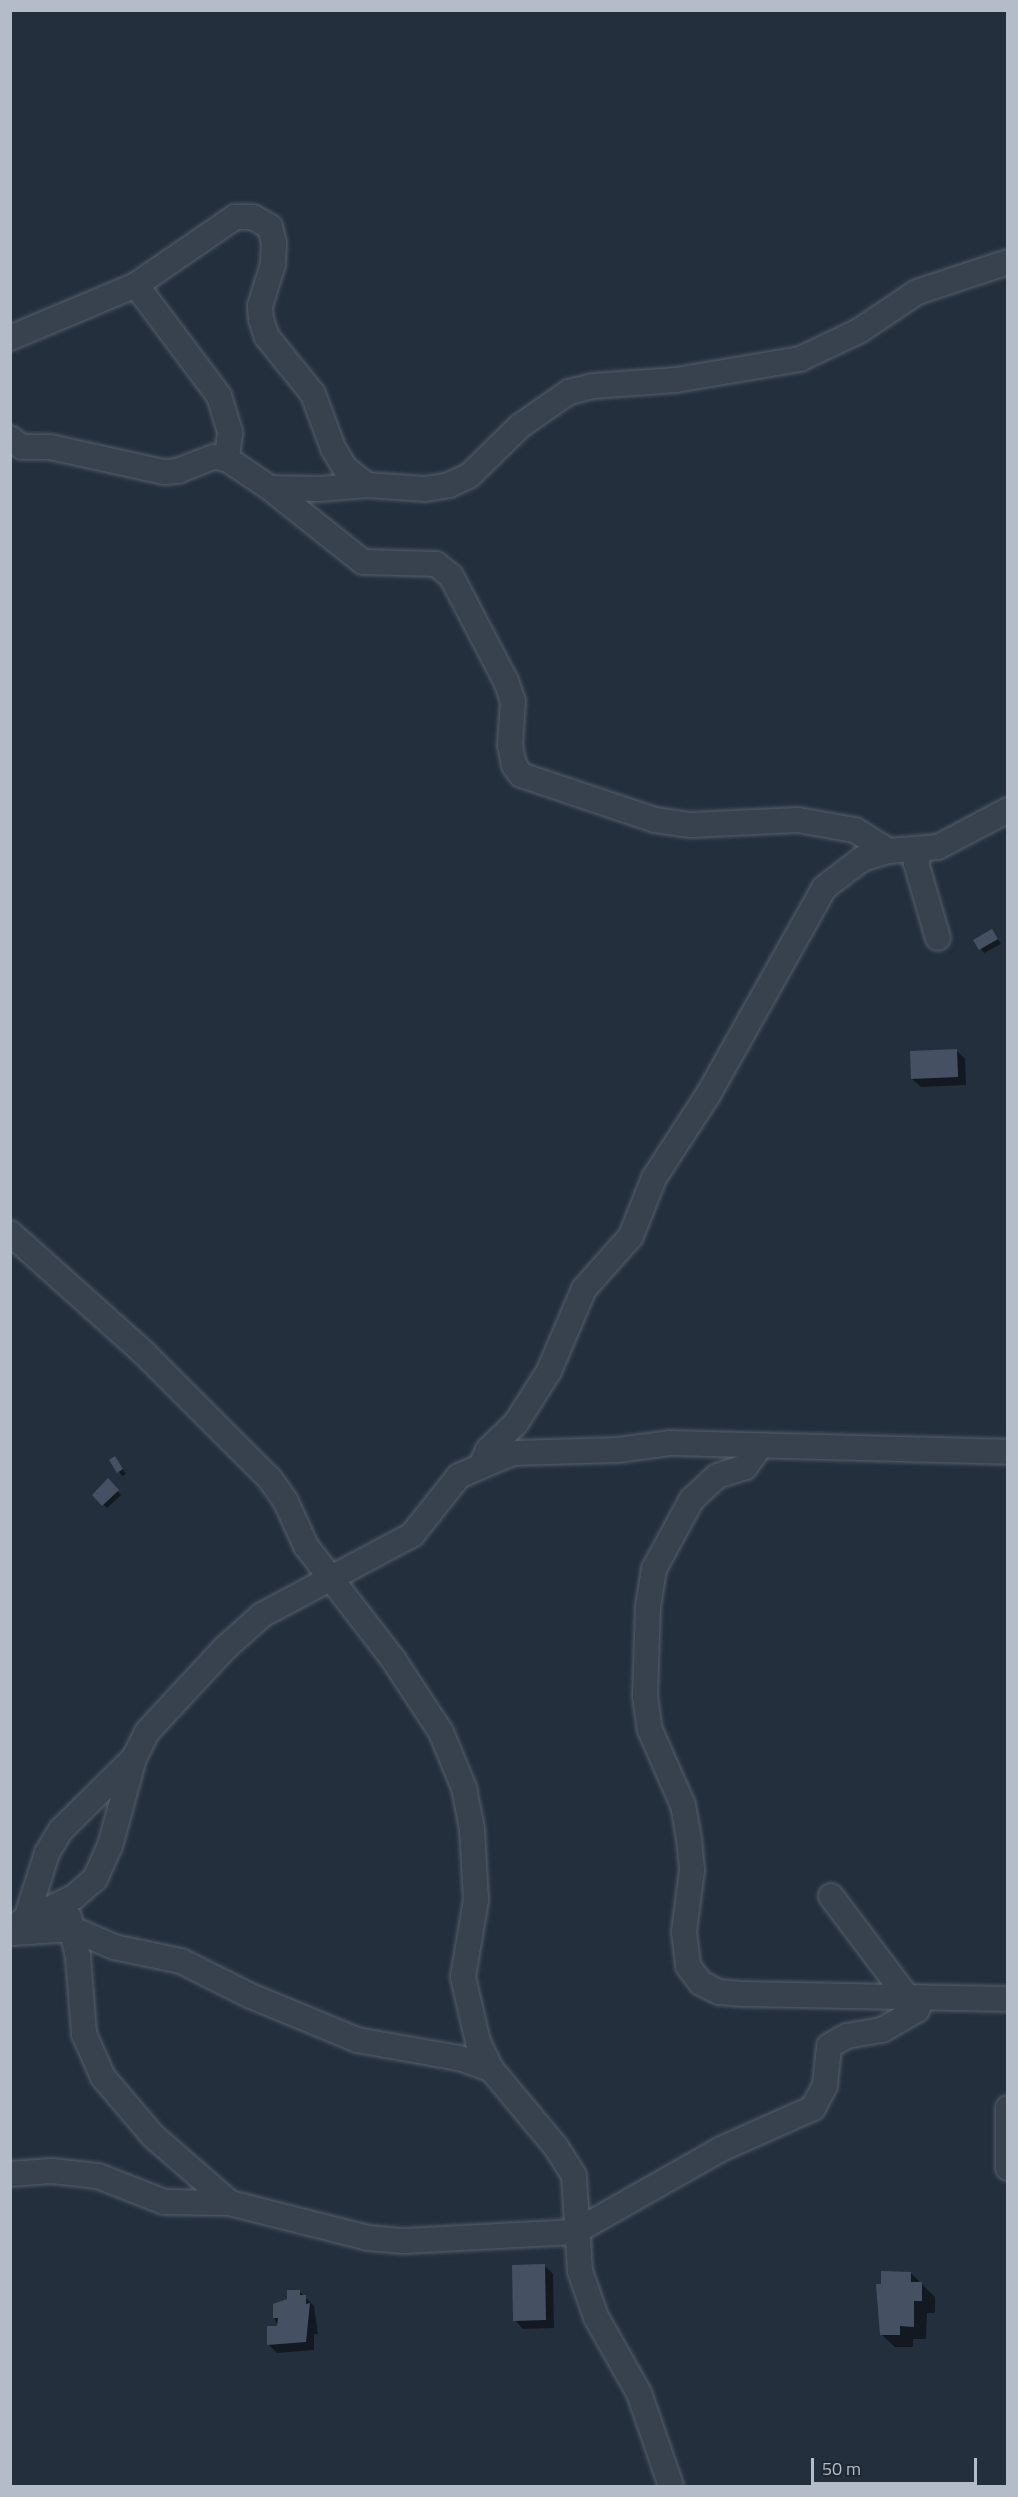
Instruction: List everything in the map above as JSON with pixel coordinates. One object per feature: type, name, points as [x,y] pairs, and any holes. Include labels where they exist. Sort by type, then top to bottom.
[{"type":"street","points":[[10,338],[136,285],[235,217],[253,217],[270,227],[274,243],[273,264],[260,306],[267,336],[313,394],[333,448],[345,468],[367,485]]},
{"type":"street","points":[[270,488],[320,489],[367,485],[425,489],[449,485],[470,475],[520,426],[569,392],[593,386],[676,380],[800,359],[859,331],[917,292],[1008,262]]},
{"type":"street","points":[[136,285],[219,396],[230,433],[227,459]]},
{"type":"street","points":[[10,438],[22,447],[50,447],[164,472],[177,471],[214,457],[227,459],[270,488],[363,562],[436,564],[451,576],[506,681],[513,701],[510,745],[514,765],[521,775],[655,820],[691,825],[798,820],[855,830],[888,851]]},
{"type":"street","points":[[481,1466],[488,1450],[516,1423],[537,1393],[584,1289],[631,1236],[654,1178],[708,1095],[811,908],[838,875],[862,859],[888,851],[938,847],[1008,810]]},
{"type":"street","points":[[920,850],[916,863],[938,938]]},
{"type":"street","points":[[10,1233],[144,1353],[270,1479],[286,1502],[299,1536],[332,1577],[441,1732],[464,1788],[475,1853],[476,1900],[463,1977],[478,2042],[491,2069],[556,2147],[574,2176],[578,2196],[575,2232],[587,2295],[639,2393],[671,2487]]},
{"type":"street","points":[[16,1926],[86,1889],[102,1867],[134,1758],[147,1732],[165,1709],[225,1648],[262,1615],[412,1535],[459,1476],[513,1453],[618,1450],[670,1443],[759,1448],[1008,1452]]},
{"type":"street","points":[[759,1448],[745,1467],[717,1476],[692,1499],[654,1569],[648,1606],[645,1696],[650,1730],[683,1805],[689,1840],[692,1870],[684,1932],[688,1966],[701,1983],[719,1992],[1008,1999]]},
{"type":"street","points":[[16,1926],[47,1853],[61,1830],[134,1758]]},
{"type":"street","points":[[10,2174],[77,2173],[98,2176],[164,2202],[230,2203],[368,2238],[404,2241],[575,2232],[721,2148],[813,2108],[825,2085],[829,2046],[847,2036],[882,2030],[894,2020],[917,2010],[915,1997],[831,1896]]},
{"type":"street","points":[[63,1903],[73,1929],[84,2034],[103,2077],[153,2136],[230,2203]]},
{"type":"street","points":[[16,1926],[73,1929],[114,1947],[181,1961],[260,2000],[357,2040],[459,2058],[491,2069]]},
{"type":"street","points":[[1008,2108],[1008,2168]]},
{"type":"building","points":[[992,929],[998,939],[979,950],[973,940]]},
{"type":"building","points":[[957,1049],[958,1077],[911,1079],[910,1051]]},
{"type":"building","points":[[115,1456],[123,1469],[117,1473],[109,1460]]},
{"type":"building","points":[[108,1478],[119,1490],[102,1506],[92,1495]]},
{"type":"building","points":[[545,2264],[546,2320],[513,2321],[512,2265]]},
{"type":"building","points":[[881,2271],[911,2272],[911,2282],[922,2282],[922,2301],[914,2301],[914,2327],[900,2326],[900,2335],[880,2335],[876,2284],[881,2284]]},
{"type":"building","points":[[287,2290],[300,2290],[300,2295],[306,2295],[306,2304],[310,2303],[306,2342],[267,2345],[267,2326],[277,2326],[278,2318],[273,2318],[273,2304],[287,2299]]}]
